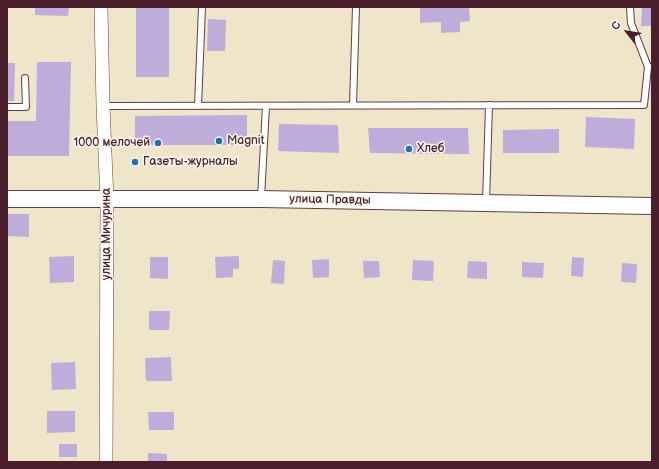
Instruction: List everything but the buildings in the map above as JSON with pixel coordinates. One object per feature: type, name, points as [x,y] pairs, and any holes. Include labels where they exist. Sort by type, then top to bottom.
[{"type":"street","name":"улица Мичурина","points":[[101,7],[107,200],[106,462]]},
{"type":"street","name":"улица Правды","points":[[7,199],[261,199],[652,206]]},
{"type":"lane","points":[[198,106],[202,7]]},
{"type":"lane","points":[[353,105],[356,7]]},
{"type":"lane","points":[[103,106],[644,105],[650,67],[631,23],[630,7]]},
{"type":"lane","points":[[7,107],[26,107],[25,78]]},
{"type":"lane","points":[[486,203],[489,105]]},
{"type":"lane","points":[[261,199],[266,106]]},
{"type":"place","name":"Magnit","points":[[219,141]]},
{"type":"place","name":"1000 мелочей","points":[[158,143]]},
{"type":"place","name":"Хлеб","points":[[409,149]]},
{"type":"place","name":"Газеты-журналы","points":[[135,162]]}]
